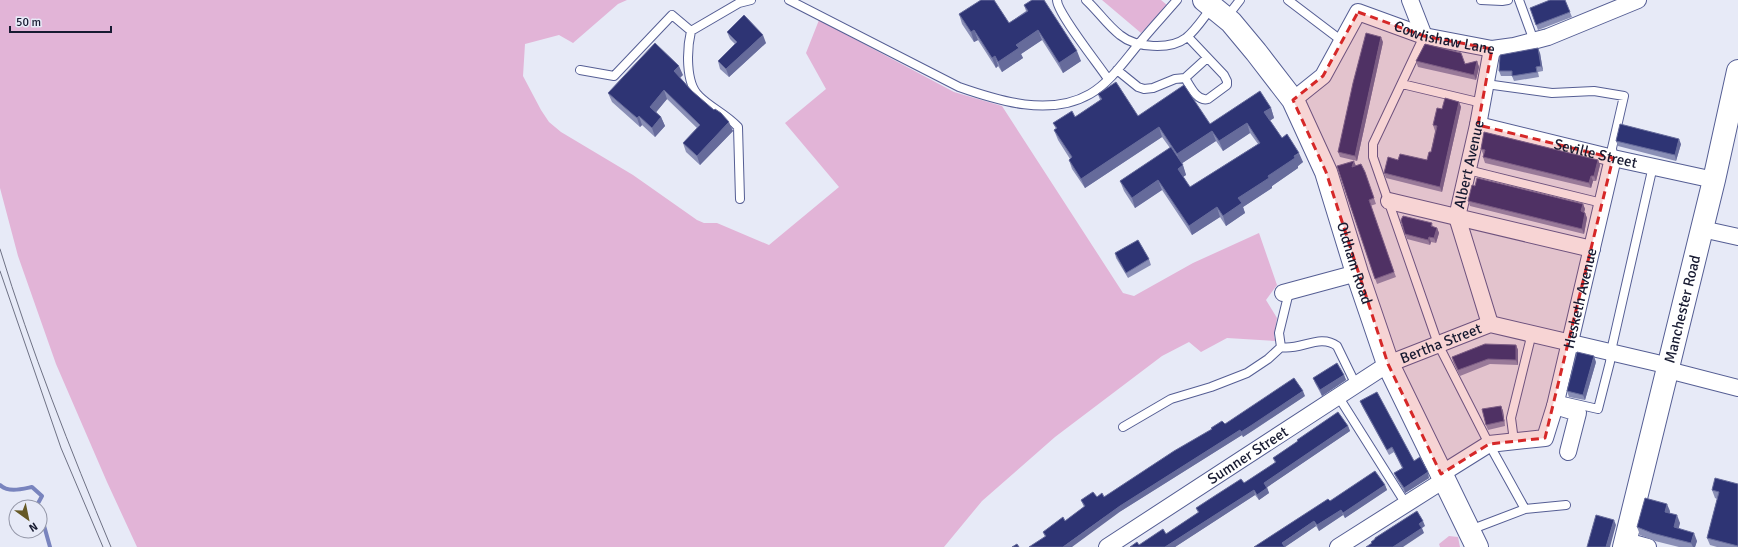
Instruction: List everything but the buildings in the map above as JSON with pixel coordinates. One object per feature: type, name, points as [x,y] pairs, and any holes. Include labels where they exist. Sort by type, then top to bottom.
[{"type":"main road","name":"Oldham Road","points":[[1214,8],[1256,52],[1293,100],[1326,172],[1357,273],[1388,364],[1473,538]]},
{"type":"main road","name":"Manchester Road","points":[[1625,544],[1662,366],[1702,229],[1738,71]]},
{"type":"street","points":[[1410,0],[1424,36]]},
{"type":"street","name":"Cowlishaw Lane","points":[[1293,100],[1323,76],[1358,12],[1424,36],[1492,49],[1514,46],[1548,37],[1638,0]]},
{"type":"street","name":"Albert Avenue","points":[[1490,324],[1457,217],[1478,126],[1492,49]]},
{"type":"street","name":"Seville Street","points":[[1478,126],[1714,180]]},
{"type":"street","name":"Hesketh Avenue","points":[[1514,441],[1545,438],[1556,403],[1613,158]]},
{"type":"street","points":[[1389,202],[1592,248]]},
{"type":"street","points":[[1702,229],[1738,237]]},
{"type":"street","points":[[1286,293],[1357,273]]},
{"type":"street","name":"Bertha Street","points":[[1388,364],[1490,324],[1611,351],[1738,388]]},
{"type":"street","name":"Sumner Street","points":[[1107,547],[1388,364]]},
{"type":"street","points":[[1556,403],[1578,413],[1568,452]]},
{"type":"street","points":[[1338,547],[1406,504],[1489,444],[1514,441]]},
{"type":"street","points":[[1625,544],[1648,547]]},
{"type":"lane","points":[[740,199],[738,127],[728,116],[717,110],[697,95],[688,66],[688,45],[691,31],[738,3],[751,0]]},
{"type":"lane","points":[[789,0],[960,87],[989,98],[1026,105],[1045,106],[1081,98],[1099,88],[1117,70],[1177,0]]},
{"type":"lane","points":[[1057,0],[1057,5],[1108,79]]},
{"type":"lane","points":[[1086,0],[1099,11],[1110,26],[1121,36],[1138,45],[1157,46],[1176,42],[1188,37],[1214,8],[1240,0]]},
{"type":"lane","points":[[1288,0],[1342,41]]},
{"type":"lane","points":[[1481,0],[1508,0]]},
{"type":"lane","points":[[1519,0],[1534,41]]},
{"type":"lane","points":[[580,70],[614,76],[672,16],[691,31]]},
{"type":"lane","points":[[1424,36],[1373,144],[1372,151],[1438,344],[1489,444],[1525,509]]},
{"type":"lane","points":[[1185,78],[1200,99],[1204,100],[1208,99],[1227,84],[1226,78],[1188,37]]},
{"type":"lane","points":[[1117,70],[1138,87],[1144,89],[1153,88],[1175,79],[1185,78],[1207,58]]},
{"type":"lane","points":[[1402,84],[1482,103]]},
{"type":"lane","points":[[1486,84],[1552,93],[1594,90],[1624,96],[1612,148],[1613,158]]},
{"type":"lane","points":[[1556,403],[1598,409],[1610,362],[1611,351],[1653,166]]},
{"type":"lane","points":[[1468,170],[1602,202]]},
{"type":"lane","points":[[1281,347],[1279,333],[1286,293]]},
{"type":"lane","points":[[1514,441],[1511,418],[1532,333]]},
{"type":"lane","points":[[1123,426],[1171,399],[1211,388],[1247,373],[1268,359],[1281,347],[1291,348],[1327,340],[1332,342],[1337,346],[1356,385]]},
{"type":"lane","points":[[1338,396],[1406,504]]},
{"type":"lane","points":[[1473,538],[1525,509],[1566,505]]},
{"type":"highlighted area","points":[[1358,12],[1424,36],[1492,49],[1478,125],[1613,158],[1545,438],[1489,444],[1441,474],[1388,364],[1326,172],[1293,100],[1323,76]]},
{"type":"shaded area","points":[[0,0],[627,0],[618,4],[573,43],[559,35],[525,44],[523,76],[541,110],[549,122],[561,132],[633,175],[697,220],[704,223],[717,223],[769,245],[839,187],[785,123],[826,89],[806,53],[819,20],[954,92],[1002,106],[1123,293],[1134,296],[1193,263],[1259,233],[1277,285],[1266,300],[1277,318],[1274,337],[1276,341],[1227,338],[1201,352],[1189,342],[1162,356],[1055,437],[982,501],[944,547],[137,547],[56,364],[18,256],[0,188]]},
{"type":"shaded area","points":[[1102,0],[1161,0],[1167,5],[1141,33]]},
{"type":"shaded area","points":[[1449,536],[1458,537],[1460,547],[1440,547],[1439,544]]},
{"type":"waterway","points":[[0,485],[11,490],[32,487],[42,496],[40,499]]},
{"type":"waterway","points":[[48,539],[50,547]]},
{"type":"tram line","points":[[0,249],[52,399],[111,547]]},
{"type":"tram line","points":[[0,271],[61,448],[103,547]]}]
